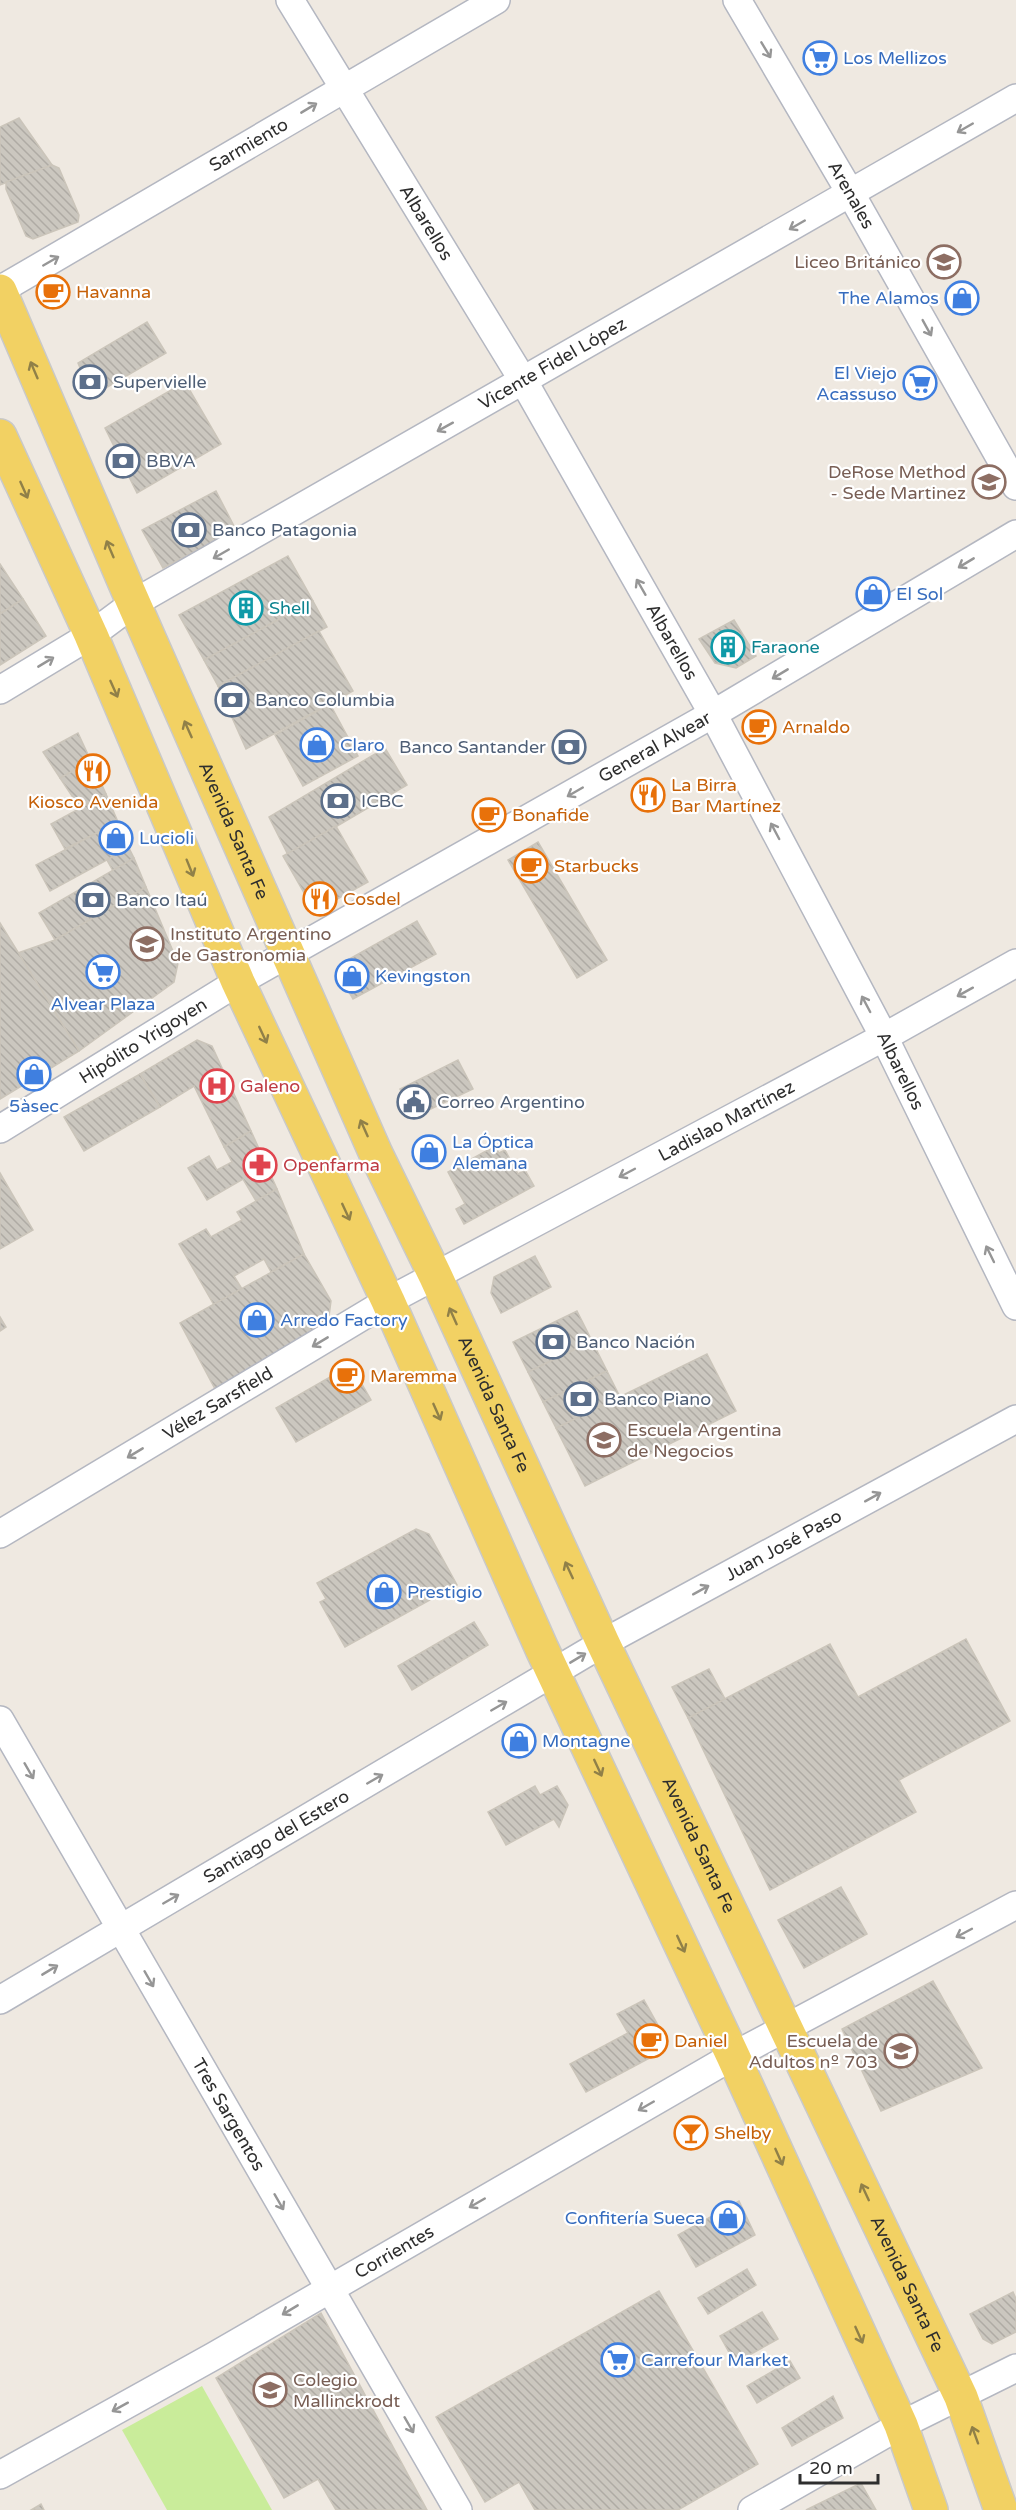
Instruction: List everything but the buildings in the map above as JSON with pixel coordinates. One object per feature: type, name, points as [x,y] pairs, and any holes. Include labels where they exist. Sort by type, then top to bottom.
[{"type":"main road","name":"Avenida Santa Fe","points":[[0,290],[134,603],[376,1154],[435,1275],[603,1643],[961,2397],[1001,2510]]},
{"type":"main road","points":[[0,436],[91,635],[238,982],[388,1301],[554,1673],[733,2056],[901,2425],[931,2510]]},
{"type":"street","name":"Albarellos","points":[[290,0],[524,382],[713,714],[884,1037],[1016,1306]]},
{"type":"street","name":"Sarmiento","points":[[0,290],[496,0]]},
{"type":"street","name":"Arenales","points":[[737,0],[851,194],[1016,486]]},
{"type":"street","name":"Vicente Fidel López","points":[[0,690],[91,635],[134,603],[524,382],[1016,98]]},
{"type":"street","name":"General Alvear","points":[[288,956],[713,714],[1016,534]]},
{"type":"street","name":"Hipólito Yrigoyen","points":[[0,1129],[238,982],[288,956]]},
{"type":"street","name":"Ladislao Martínez","points":[[435,1275],[884,1037],[1016,963]]},
{"type":"street","name":"Vélez Sarsfield","points":[[0,1534],[435,1275]]},
{"type":"street","name":"Juan José Paso","points":[[554,1673],[603,1643],[1016,1419]]},
{"type":"street","name":"Santiago del Estero","points":[[0,2000],[554,1673]]},
{"type":"street","name":"Tres Sargentos","points":[[0,1720],[458,2510]]},
{"type":"street","name":"Corrientes","points":[[0,2475],[213,2356],[733,2056],[1016,1905]]},
{"type":"street","points":[[752,2510],[901,2425],[1016,2368]]},
{"type":"green space","points":[[202,2386],[272,2510],[167,2510],[122,2430]]},
{"type":"place","name":"Los Mellizos","points":[[820,58]]},
{"type":"place","name":"Liceo Británico","points":[[944,262]]},
{"type":"place","name":"Havanna","points":[[53,292]]},
{"type":"place","name":"The Alamos","points":[[962,298]]},
{"type":"place","name":"Supervielle","points":[[90,382]]},
{"type":"place","name":"El Viejo Acassuso","points":[[920,383]]},
{"type":"place","name":"BBVA","points":[[123,461]]},
{"type":"place","name":"DeRose Method - Sede Martinez","points":[[989,482]]},
{"type":"place","name":"Banco Patagonia","points":[[189,530]]},
{"type":"place","name":"El Sol","points":[[873,594]]},
{"type":"place","name":"Shell","points":[[246,608]]},
{"type":"place","name":"Faraone","points":[[728,647]]},
{"type":"place","name":"Banco Columbia","points":[[232,700]]},
{"type":"place","name":"Arnaldo","points":[[759,727]]},
{"type":"place","name":"Claro","points":[[317,745]]},
{"type":"place","name":"Banco Santander","points":[[569,747]]},
{"type":"place","name":"Kiosco Avenida","points":[[93,771]]},
{"type":"place","name":"La Birra Bar Martínez","points":[[648,795]]},
{"type":"place","name":"ICBC","points":[[338,801]]},
{"type":"place","name":"Bonafide","points":[[489,815]]},
{"type":"place","name":"Lucioli","points":[[116,838]]},
{"type":"place","name":"Starbucks","points":[[531,866]]},
{"type":"place","name":"Cosdel","points":[[320,899]]},
{"type":"place","name":"Banco Itaú","points":[[93,900]]},
{"type":"place","name":"Instituto Argentino de Gastronomia","points":[[147,944]]},
{"type":"place","name":"Alvear Plaza","points":[[103,972]]},
{"type":"place","name":"Kevingston","points":[[352,976]]},
{"type":"place","name":"5àsec","points":[[34,1074]]},
{"type":"place","name":"Galeno","points":[[217,1086]]},
{"type":"place","name":"Correo Argentino","points":[[414,1102]]},
{"type":"place","name":"La Óptica Alemana","points":[[429,1152]]},
{"type":"place","name":"Openfarma","points":[[260,1165]]},
{"type":"place","name":"Arredo Factory","points":[[257,1320]]},
{"type":"place","name":"Banco Nación","points":[[553,1342]]},
{"type":"place","name":"Maremma","points":[[347,1376]]},
{"type":"place","name":"Banco Piano","points":[[581,1399]]},
{"type":"place","name":"Escuela Argentina de Negocios","points":[[604,1440]]},
{"type":"place","name":"Prestigio","points":[[384,1592]]},
{"type":"place","name":"Montagne","points":[[519,1741]]},
{"type":"place","name":"Daniel","points":[[651,2041]]},
{"type":"place","name":"Escuela de Adultos nº 703","points":[[901,2051]]},
{"type":"place","name":"Shelby","points":[[691,2133]]},
{"type":"place","name":"Confitería Sueca","points":[[728,2218]]},
{"type":"place","name":"Carrefour Market","points":[[618,2360]]},
{"type":"place","name":"Colegio Mallinckrodt","points":[[270,2390]]}]
